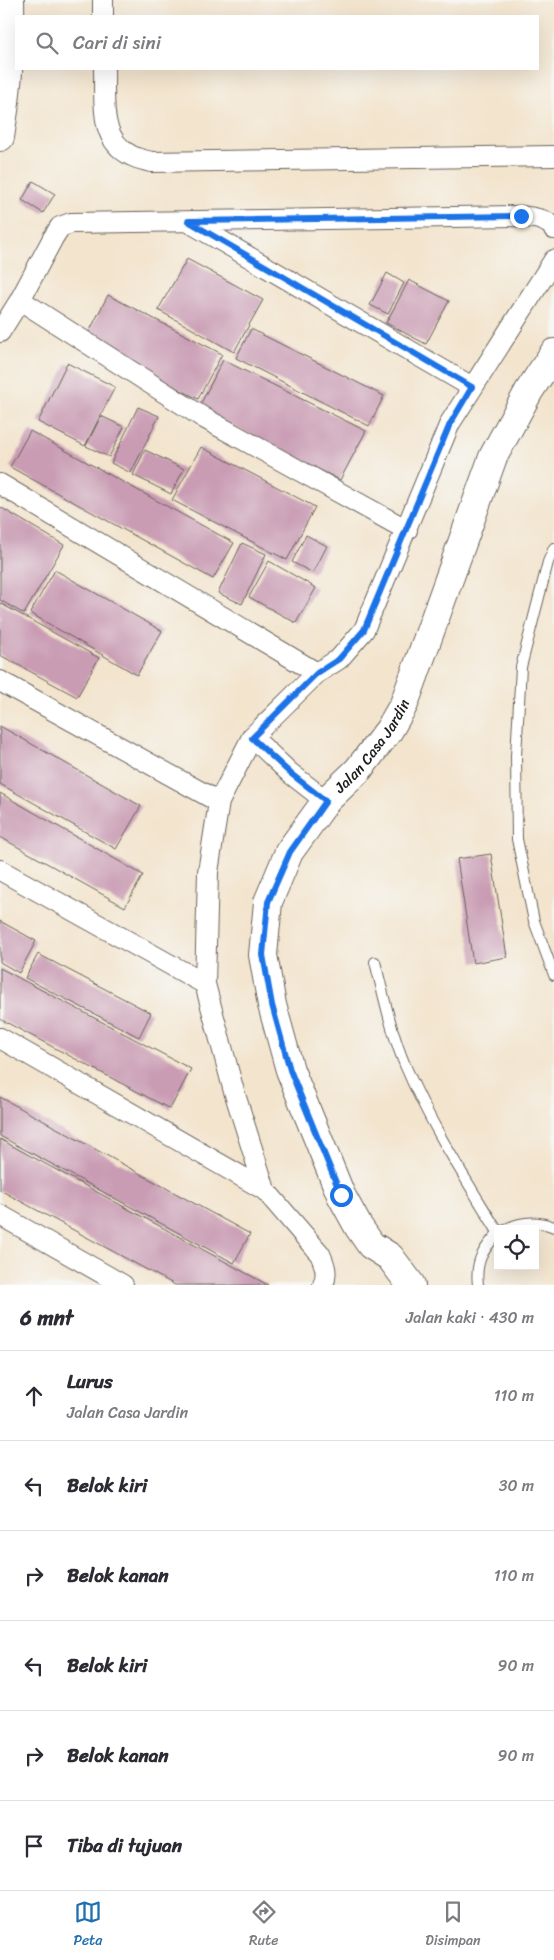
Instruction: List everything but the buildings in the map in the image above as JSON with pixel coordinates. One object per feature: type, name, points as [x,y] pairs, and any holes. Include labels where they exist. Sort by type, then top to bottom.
[{"type":"street","points":[[0,137],[7,92],[11,42],[10,0]]},
{"type":"street","points":[[103,0],[103,15]]},
{"type":"street","points":[[104,70],[105,119],[109,134],[117,147],[132,156],[150,162],[554,156]]},
{"type":"street","points":[[0,332],[60,227],[71,223],[521,216],[539,218],[554,228]]},
{"type":"street","points":[[188,221],[472,387]]},
{"type":"street","points":[[265,1190],[233,1088],[205,984],[208,872],[219,802],[252,738],[317,673],[339,659],[364,630],[450,424],[554,260]]},
{"type":"street","points":[[20,300],[204,418],[407,530]]},
{"type":"street","name":"Jalan Casa Jardin","points":[[411,1285],[390,1257],[371,1245],[358,1226],[341,1195],[290,1070],[272,1005],[263,955],[268,902],[290,852],[326,801],[358,770],[389,730],[404,704],[493,457],[529,391],[554,353]]},
{"type":"street","points":[[0,484],[317,673]]},
{"type":"street","points":[[0,681],[219,802]]},
{"type":"street","points":[[252,738],[290,773],[326,801]]},
{"type":"street","points":[[0,870],[205,984]]},
{"type":"street","points":[[0,1038],[265,1190],[320,1254],[325,1267],[323,1285]]},
{"type":"street","points":[[0,1215],[124,1285]]},
{"type":"street","name":"Jalan Casa Jardin","points":[[371,1245],[375,1266],[388,1285]]},
{"type":"lane","points":[[554,548],[548,562],[521,667],[516,774],[517,839],[534,921],[554,974]]},
{"type":"lane","points":[[375,962],[390,1022],[408,1072],[430,1118],[494,1225]]},
{"type":"lane","points":[[513,1225],[519,1222],[542,1222],[554,1227]]},
{"type":"lane","points":[[478,1285],[476,1272],[482,1250],[494,1236]]},
{"type":"route","points":[[341,1195],[290,1070],[272,1005],[263,955],[268,902],[290,852],[326,801],[290,773],[252,738],[317,673],[339,659],[364,630],[450,424],[472,387],[188,221],[521,216]]}]
